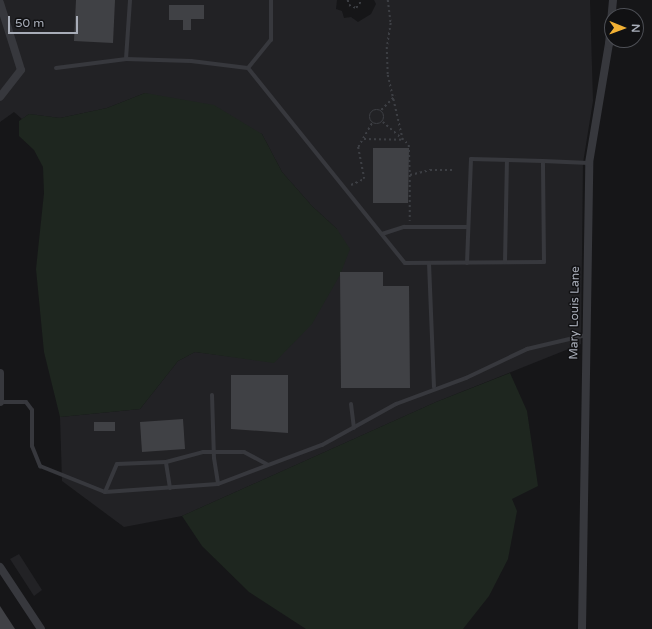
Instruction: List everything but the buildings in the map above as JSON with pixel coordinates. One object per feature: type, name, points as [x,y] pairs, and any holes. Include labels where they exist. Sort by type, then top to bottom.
[{"type":"street","name":"Mary Louis Lane","points":[[582,629],[589,163],[609,44],[613,0]]},
{"type":"street","points":[[0,3],[21,70],[0,97]]},
{"type":"street","points":[[0,373],[1,402]]},
{"type":"street","points":[[0,568],[41,629]]},
{"type":"lane","points":[[126,59],[130,0]]},
{"type":"lane","points":[[248,68],[271,40],[271,0]]},
{"type":"lane","points":[[56,68],[126,59],[192,61],[248,68],[405,263],[544,262],[543,161]]},
{"type":"lane","points":[[468,263],[470,159],[589,163]]},
{"type":"lane","points":[[505,262],[507,160]]},
{"type":"lane","points":[[382,234],[404,227],[468,227]]},
{"type":"lane","points":[[429,263],[434,387]]},
{"type":"lane","points":[[1,402],[26,402],[32,410],[32,446],[40,466],[105,492],[218,484],[322,445],[396,404],[434,387],[466,378],[527,350],[586,335]]},
{"type":"lane","points":[[212,395],[214,451],[218,484]]},
{"type":"lane","points":[[351,404],[354,428]]},
{"type":"lane","points":[[105,492],[117,464],[166,462],[214,451],[244,452],[268,465]]},
{"type":"lane","points":[[166,462],[170,488]]},
{"type":"path","points":[[348,0],[350,5],[356,8],[362,0]]},
{"type":"path","points":[[388,0],[391,23],[387,47],[388,75],[395,96],[403,140]]},
{"type":"path","points":[[345,188],[364,179],[358,147],[364,139],[372,122],[372,112],[380,111],[395,96]]},
{"type":"path","points":[[380,111],[384,117],[383,122]]},
{"type":"path","points":[[372,122],[376,125],[383,122]]},
{"type":"path","points":[[383,122],[409,145],[410,221]]},
{"type":"path","points":[[364,139],[403,140]]},
{"type":"path","points":[[410,175],[430,170],[455,170]]},
{"type":"shaded area","points":[[0,0],[337,0],[336,9],[342,11],[344,18],[351,17],[358,22],[371,14],[376,4],[374,0],[590,0],[593,101],[583,163],[581,344],[436,402],[182,516],[124,527],[62,481],[60,417],[140,409],[178,361],[195,352],[274,362],[337,229],[312,206],[282,172],[262,134],[145,93],[107,108],[60,118],[29,114],[22,119],[14,112],[0,122]]},
{"type":"shaded area","points":[[145,93],[214,105],[262,134],[282,172],[312,206],[337,229],[350,249],[340,275],[312,324],[274,363],[195,352],[178,361],[140,409],[60,417],[44,352],[36,269],[44,193],[43,167],[34,150],[19,136],[19,121],[29,114],[60,118],[107,108]]},
{"type":"shaded area","points":[[510,373],[527,411],[538,486],[512,499],[517,511],[508,559],[489,596],[463,629],[306,629],[249,592],[202,546],[182,516],[436,402]]},
{"type":"shaded area","points":[[19,554],[42,590],[34,596],[10,559]]}]
